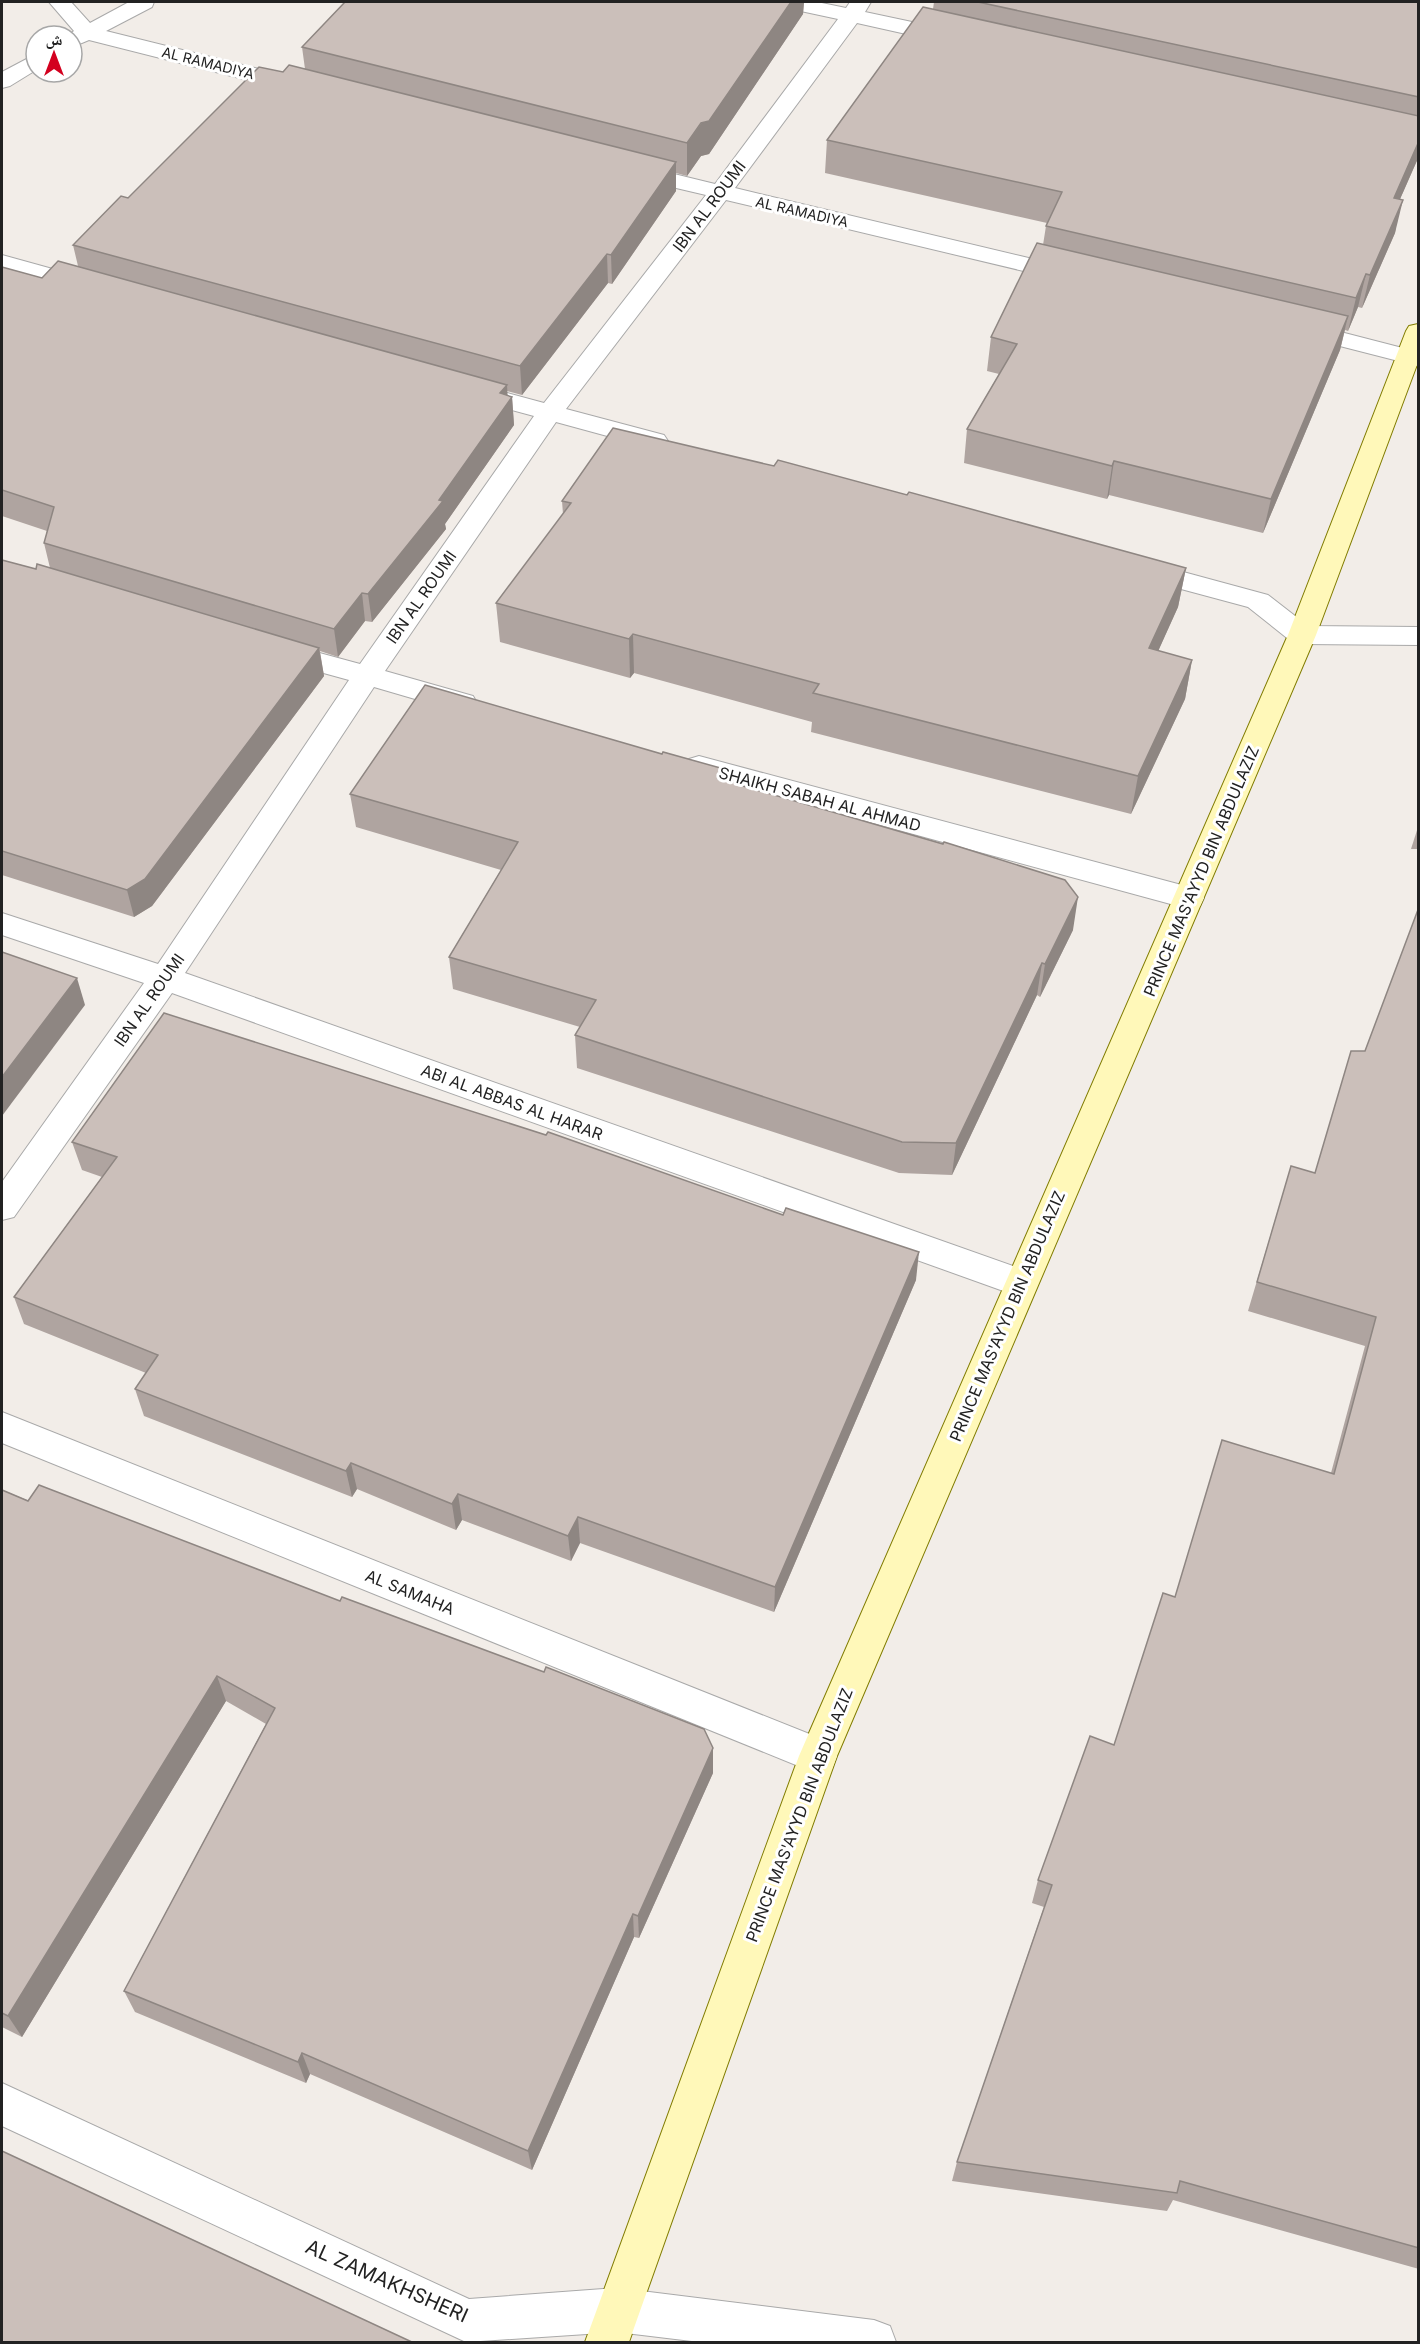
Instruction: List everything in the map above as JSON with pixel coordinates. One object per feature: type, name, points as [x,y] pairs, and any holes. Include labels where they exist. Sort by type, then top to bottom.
[{"type":"street","points":[[60,2],[73,24]]},
{"type":"street","points":[[84,35],[144,2]]},
{"type":"street","points":[[790,2],[856,8],[967,40]]},
{"type":"street","name":"IBN AL ROUMI","points":[[2,1207],[165,978],[366,677],[549,412],[720,193],[856,8]]},
{"type":"street","name":"AL RAMADIYA","points":[[84,38],[317,91]]},
{"type":"street","points":[[2,81],[24,68]]},
{"type":"street","name":"AL RAMADIYA","points":[[617,167],[1094,281]]},
{"type":"street","points":[[2,262],[116,294]]},
{"type":"street","points":[[1281,324],[1416,348]]},
{"type":"street","name":"PRINCE MAS'AYYD BIN ABDULAZIZ","points":[[612,2326],[818,1756],[1302,635],[1416,348]]},
{"type":"street","points":[[446,384],[675,446]]},
{"type":"street","points":[[1120,564],[1258,601],[1302,635],[1419,636]]},
{"type":"street","points":[[252,643],[492,711]]},
{"type":"street","name":"SHAIKH SABAH AL AHMAD","points":[[675,760],[1189,898]]},
{"type":"street","name":"ABI AL ABBAS AL HARAR","points":[[2,924],[165,978],[1021,1283]]},
{"type":"street","name":"AL SAMAHA","points":[[2,1427],[818,1756]]},
{"type":"street","name":"AL ZAMAKHSHERI","points":[[2,2104],[468,2321],[612,2326],[874,2343]]},
{"type":"street","points":[[582,2343],[612,2326]]},
{"type":"building","points":[[345,2],[791,2],[709,121],[701,123],[687,143],[302,47]]},
{"type":"building","points":[[978,2],[1419,2],[1419,97]]},
{"type":"building","points":[[923,7],[1419,116],[1419,141],[1394,198],[1403,200],[1370,275],[1366,274],[1356,298],[1046,226],[1062,192],[827,140]]},
{"type":"building","points":[[289,65],[676,162],[611,255],[607,254],[520,366],[73,245],[121,196],[128,198],[259,67],[283,72]]},
{"type":"building","points":[[1037,243],[1348,316],[1271,499],[1114,461],[1112,466],[967,429],[1017,344],[991,337]]},
{"type":"building","points":[[58,261],[507,385],[500,393],[512,397],[439,500],[443,501],[368,594],[362,593],[334,629],[44,543],[54,507],[2,490],[2,267],[42,278]]},
{"type":"building","points":[[613,428],[774,466],[778,460],[907,495],[909,492],[1186,568],[1149,648],[1192,660],[1138,776],[813,693],[819,684],[633,634],[629,639],[496,603],[571,503],[562,501]]},
{"type":"building","points":[[2,560],[36,569],[37,564],[319,648],[145,879],[127,890],[2,851]]},
{"type":"building","points":[[425,685],[662,754],[663,752],[742,774],[736,784],[943,844],[944,842],[1065,880],[1078,897],[1045,964],[1042,963],[956,1143],[902,1142],[575,1035],[596,1000],[449,957],[518,842],[350,794]]},
{"type":"building","points":[[1419,907],[1419,2248],[1180,2181],[1177,2193],[957,2162],[1052,1885],[1038,1880],[1090,1736],[1114,1745],[1163,1593],[1175,1597],[1222,1440],[1334,1474],[1376,1317],[1257,1282],[1291,1166],[1315,1173],[1351,1051],[1365,1051]]},
{"type":"building","points":[[2,952],[77,978],[2,1077]]},
{"type":"building","points":[[164,1013],[546,1135],[548,1132],[783,1215],[786,1208],[919,1252],[775,1587],[578,1517],[568,1536],[458,1494],[452,1504],[351,1463],[346,1471],[135,1389],[158,1355],[14,1297],[117,1157],[72,1142]]},
{"type":"building","points":[[39,1485],[340,1601],[342,1597],[544,1672],[546,1667],[704,1729],[713,1748],[638,1916],[633,1914],[528,2151],[302,2053],[298,2062],[124,1991],[275,1708],[217,1676],[8,2016],[2,2013],[2,1490],[28,1501]]},
{"type":"building","points":[[2,2151],[414,2343],[2,2343]]}]
